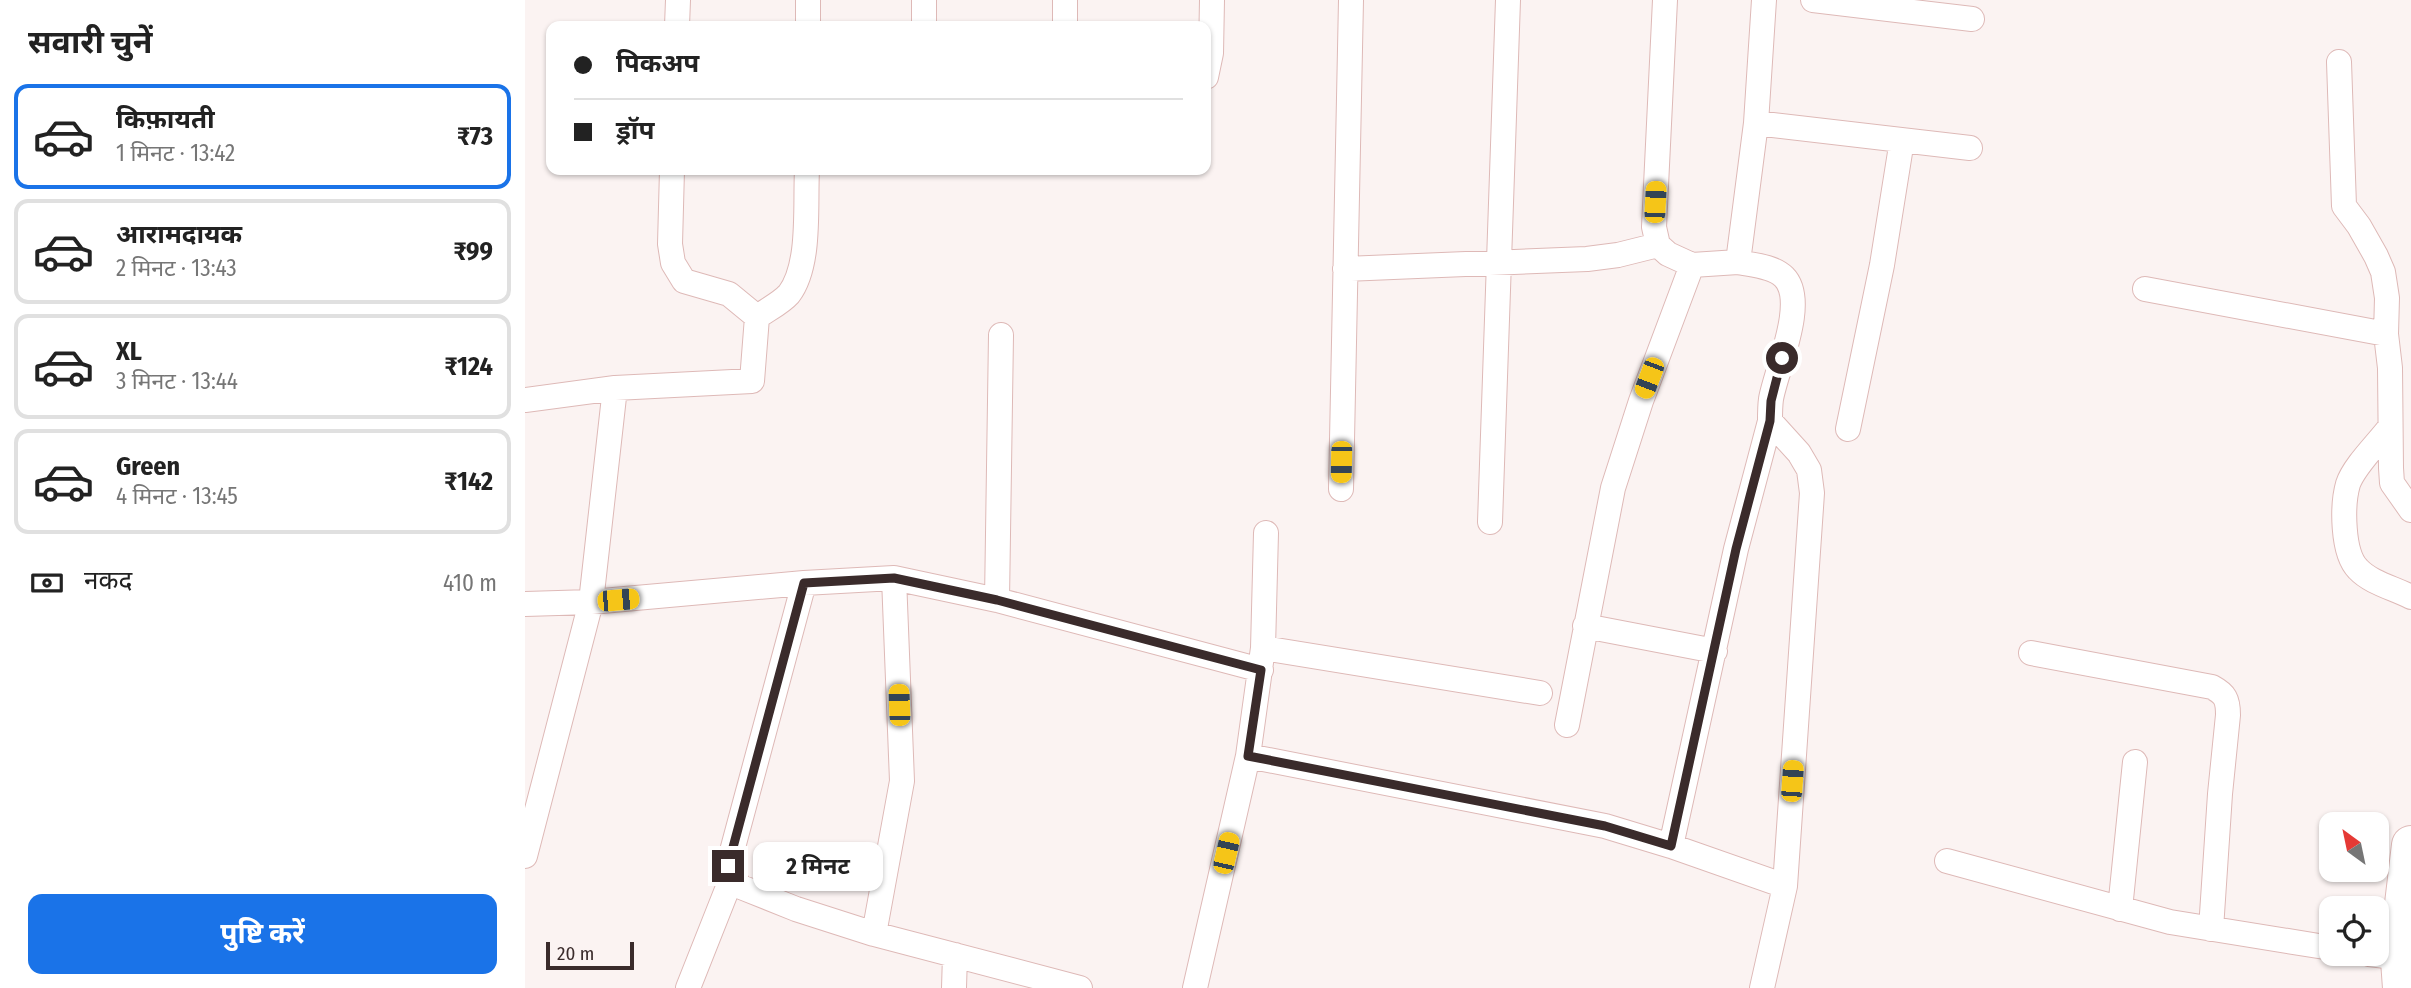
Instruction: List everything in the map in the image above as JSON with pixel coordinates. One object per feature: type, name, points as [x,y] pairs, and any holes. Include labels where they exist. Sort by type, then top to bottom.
[{"type":"main road","points":[[2396,965],[2411,845]]},
{"type":"street","points":[[677,21],[678,0]]},
{"type":"street","points":[[807,0],[808,21]]},
{"type":"street","points":[[924,0],[924,21]]},
{"type":"street","points":[[1065,0],[1065,21]]},
{"type":"street","points":[[1211,53],[1212,0]]},
{"type":"street","points":[[1341,489],[1351,0]]},
{"type":"street","points":[[1490,522],[1508,0]]},
{"type":"street","points":[[1665,0],[1654,227],[1658,245],[1668,254],[1692,265],[1738,262],[1774,270],[1786,278],[1792,293],[1793,316],[1771,401],[1770,421],[1736,549],[1671,846]]},
{"type":"street","points":[[1738,262],[1756,123],[1764,0]]},
{"type":"street","points":[[1813,0],[1972,19]]},
{"type":"street","points":[[2339,62],[2344,206],[2364,235],[2383,272],[2388,298],[2386,334],[2390,368],[2392,484],[2411,510]]},
{"type":"street","points":[[1756,123],[1970,148]]},
{"type":"street","points":[[1847,429],[1882,265],[1902,140]]},
{"type":"street","points":[[672,175],[670,244],[673,263],[684,281],[729,295],[757,317]]},
{"type":"street","points":[[757,317],[787,297],[803,265],[807,175]]},
{"type":"street","points":[[1345,270],[1587,259],[1658,245]]},
{"type":"street","points":[[1567,724],[1613,488],[1641,401],[1692,265]]},
{"type":"street","points":[[2145,289],[2386,334]]},
{"type":"street","points":[[525,400],[615,388],[752,381],[757,317]]},
{"type":"street","points":[[997,600],[1002,335]]},
{"type":"street","points":[[525,856],[591,602],[615,388]]},
{"type":"street","points":[[1762,988],[1785,886],[1812,493],[1809,470],[1799,453],[1770,421]]},
{"type":"street","points":[[2390,427],[2349,484],[2345,506],[2346,536],[2349,555],[2358,570],[2411,597]]},
{"type":"street","points":[[1195,988],[1248,756],[1262,659],[1266,533]]},
{"type":"street","points":[[874,934],[902,781],[894,578]]},
{"type":"street","points":[[525,604],[591,602],[804,583],[894,578],[1262,659],[1540,693]]},
{"type":"street","points":[[804,583],[728,866],[732,877],[741,887],[762,897],[874,934],[1080,988]]},
{"type":"street","points":[[1585,626],[1715,651]]},
{"type":"street","points":[[2031,653],[2211,687],[2224,693],[2228,701],[2228,715],[2211,929]]},
{"type":"street","points":[[1248,756],[1605,826],[1785,886]]},
{"type":"street","points":[[2120,908],[2135,762]]},
{"type":"street","points":[[1947,861],[2170,922],[2319,946]]},
{"type":"street","points":[[688,988],[732,877]]},
{"type":"street","points":[[954,988],[955,955]]},
{"type":"route","points":[[728,866],[804,583],[894,578],[997,600],[1261,670],[1248,756],[1605,826],[1671,846],[1736,549],[1770,421],[1771,401],[1782,358]]}]
